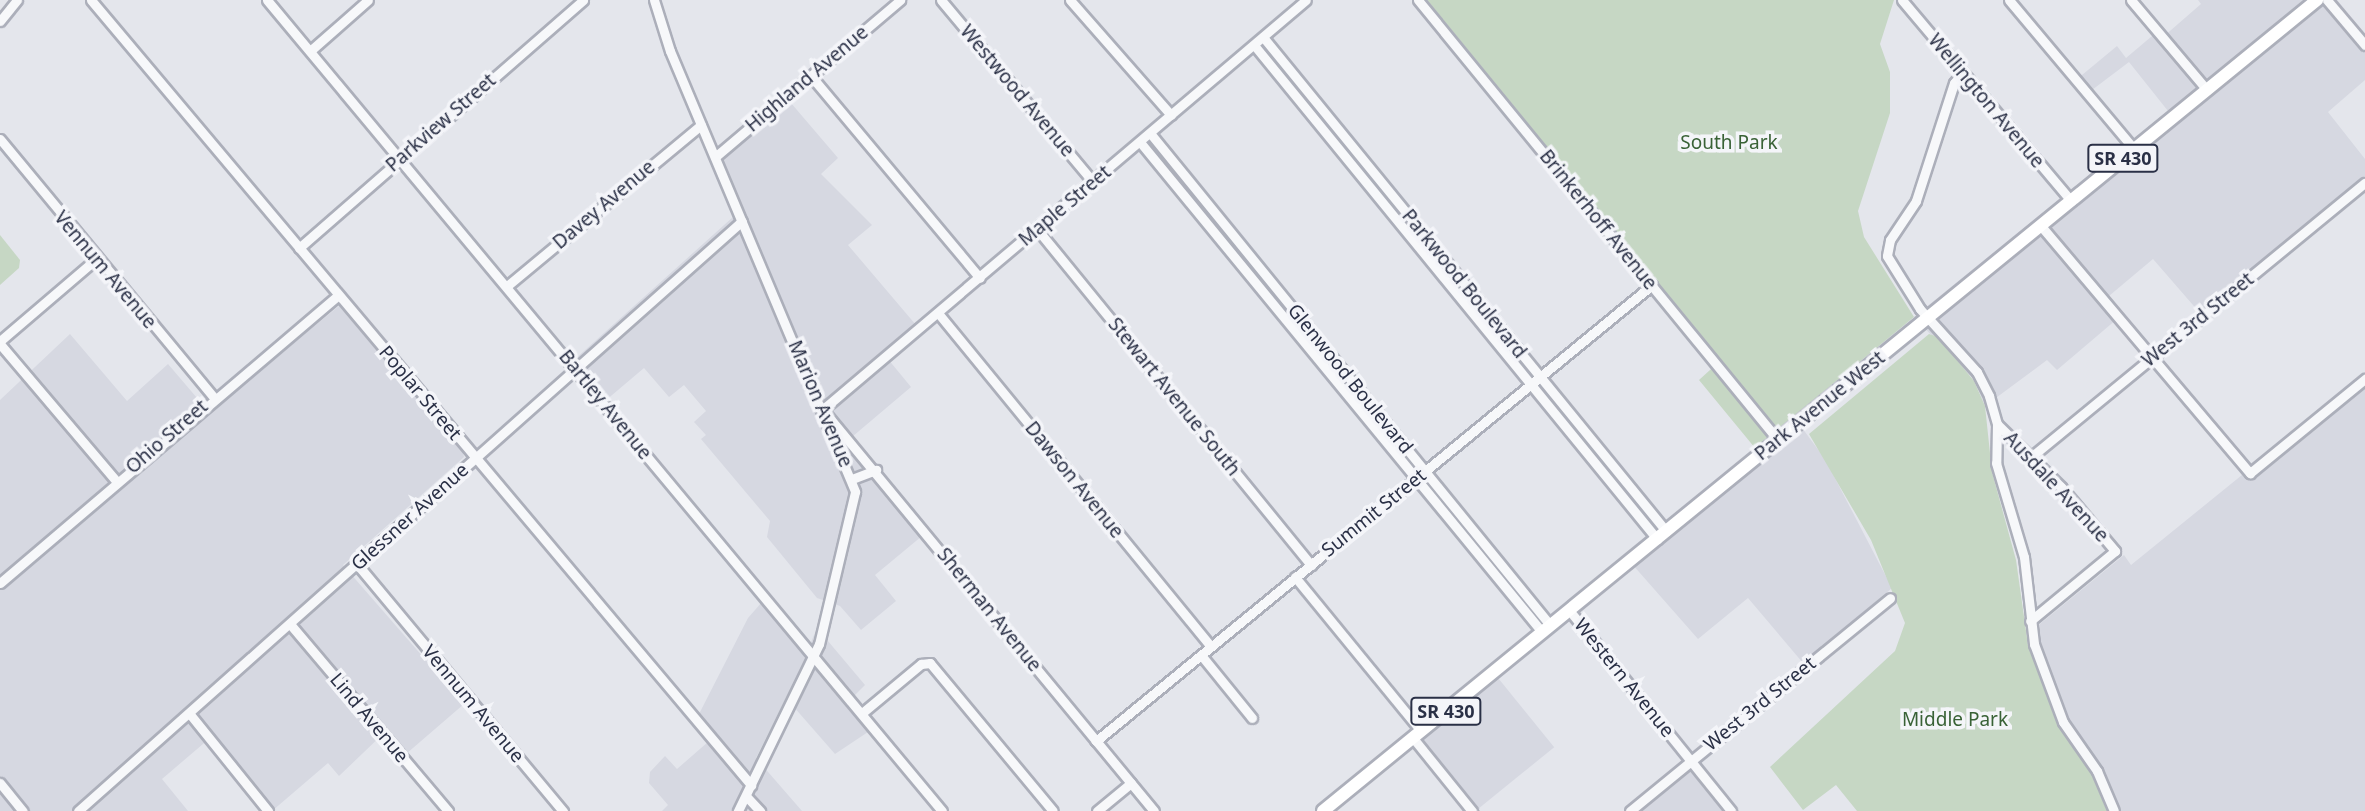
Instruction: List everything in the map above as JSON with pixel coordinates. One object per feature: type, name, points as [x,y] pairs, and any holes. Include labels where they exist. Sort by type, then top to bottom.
[{"type":"main road","name":"Park Avenue West","points":[[1323,811],[2317,0]]},
{"type":"street","points":[[0,21],[17,0]]},
{"type":"street","name":"Poplar Street","points":[[91,0],[751,785]]},
{"type":"street","name":"Bartley Avenue","points":[[267,0],[942,811]]},
{"type":"street","points":[[310,51],[368,0]]},
{"type":"street","name":"Parkview Street","points":[[299,248],[583,0]]},
{"type":"street","name":"Marion Avenue","points":[[654,0],[701,125],[852,479],[856,499],[846,546],[814,657],[738,811]]},
{"type":"street","name":"Highland Avenue","points":[[715,157],[900,0]]},
{"type":"street","name":"Westwood Avenue","points":[[941,0],[1093,182]]},
{"type":"street","points":[[1070,0],[1171,115]]},
{"type":"street","name":"Maple Street","points":[[822,410],[1306,0]]},
{"type":"street","name":"Brinkerhoff Avenue","points":[[1418,0],[1778,440]]},
{"type":"street","name":"Wellington Avenue","points":[[1902,0],[2071,201]]},
{"type":"street","points":[[2009,0],[2134,149]]},
{"type":"street","points":[[2131,0],[2207,90]]},
{"type":"street","points":[[2327,0],[2365,45]]},
{"type":"street","name":"Parkwood Boulevard","points":[[1263,37],[1540,377],[1662,535]]},
{"type":"street","points":[[1254,45],[1531,384],[1662,535]]},
{"type":"street","points":[[1963,72],[1954,83],[1916,201],[1887,247],[1891,266],[1977,372],[1997,424],[1996,457],[2021,545],[2030,621],[2059,712],[2097,771],[2114,811]]},
{"type":"street","points":[[811,76],[980,278]]},
{"type":"street","name":"Davey Avenue","points":[[507,286],[701,125]]},
{"type":"street","name":"Glenwood Boulevard","points":[[1150,133],[1425,471],[1546,629]]},
{"type":"street","name":"Vennum Avenue","points":[[0,139],[96,259],[214,398]]},
{"type":"street","name":"Glenwood Boulevard","points":[[1140,142],[1415,480],[1546,629]]},
{"type":"street","name":"West 3rd Street","points":[[2028,454],[2153,357],[2365,183]]},
{"type":"street","name":"Glessner Avenue","points":[[78,811],[742,221]]},
{"type":"street","points":[[2041,226],[2250,472],[2365,379]]},
{"type":"street","name":"Stewart Avenue South","points":[[1037,229],[1311,565]]},
{"type":"street","points":[[96,259],[0,343],[116,481]]},
{"type":"street","name":"Summit Street","points":[[1096,741],[1651,285]]},
{"type":"street","name":"Ohio Street","points":[[0,583],[116,481],[338,295]]},
{"type":"street","name":"Dawson Avenue","points":[[938,313],[1211,647]]},
{"type":"street","name":"Sherman Avenue","points":[[822,410],[876,470],[1154,811]]},
{"type":"street","name":"Ausdale Avenue","points":[[1997,424],[2028,454],[2115,551],[2030,621]]},
{"type":"street","points":[[1996,457],[2010,445],[2028,454]]},
{"type":"street","points":[[852,479],[876,470]]},
{"type":"street","name":"Vennum Avenue","points":[[358,564],[563,811]]},
{"type":"street","points":[[1295,578],[1417,735],[1471,810]]},
{"type":"street","name":"West 3rd Street","points":[[1630,811],[1890,598]]},
{"type":"street","name":"Western Avenue","points":[[1569,610],[1731,811]]},
{"type":"street","name":"Lind Avenue","points":[[290,624],[448,811]]},
{"type":"street","points":[[1201,655],[1252,718]]},
{"type":"street","points":[[862,713],[921,664],[930,663],[1053,811]]},
{"type":"street","points":[[189,713],[268,811]]},
{"type":"street","points":[[0,783],[23,811]]},
{"type":"street","points":[[1097,811],[1131,783]]},
{"type":"street","points":[[746,796],[760,811]]},
{"type":"shaded area","points":[[2198,0],[2337,0],[2365,34],[2365,80],[2328,112],[2365,159],[2365,176],[2199,312],[2153,259],[2103,301],[2117,319],[2057,370],[2047,360],[1985,406],[1974,380],[1914,317],[2168,111],[2129,62],[2088,93],[2076,80],[2117,46],[2126,58],[2158,31],[2163,37],[2201,4]]},
{"type":"shaded area","points":[[785,96],[838,158],[821,174],[872,225],[848,245],[916,325],[883,353],[911,387],[846,442],[922,536],[875,575],[896,601],[861,630],[840,606],[817,598],[767,537],[770,521],[701,439],[706,435],[694,422],[706,411],[684,385],[669,397],[644,368],[605,401],[574,360],[733,217],[707,154]]},
{"type":"shaded area","points":[[339,306],[463,452],[464,457],[343,565],[464,704],[406,754],[386,731],[339,776],[328,763],[272,811],[210,738],[162,779],[188,811],[0,811],[0,400],[70,334],[127,401],[168,364],[209,412]]},
{"type":"shaded area","points":[[2365,385],[2365,811],[2120,811],[2103,769],[2064,711],[2035,628],[2124,555],[2131,565],[2242,475],[2247,480]]},
{"type":"shaded area","points":[[1794,417],[1825,459],[1892,588],[1803,663],[1748,598],[1698,639],[1625,556]]},
{"type":"shaded area","points":[[762,602],[806,654],[817,628],[865,685],[848,702],[868,732],[835,754],[786,698],[756,758],[802,811],[662,811],[668,805],[649,783],[650,772],[665,756],[677,769],[716,735],[699,714],[748,618]]},
{"type":"shaded area","points":[[1490,668],[1554,747],[1476,810],[1412,731]]},
{"type":"shaded area","points":[[1690,769],[1724,811],[1639,811]]},
{"type":"green space","name":"South Park","points":[[1427,0],[1894,0],[1880,44],[1890,72],[1890,113],[1858,211],[1864,237],[1914,317],[1755,448],[1699,380],[1721,360]]},
{"type":"green space","points":[[0,235],[20,260],[19,268],[0,285]]},
{"type":"green space","name":"Middle Park","points":[[1929,334],[1938,337],[1974,381],[1985,406],[1992,472],[2016,560],[2028,645],[2056,721],[2092,775],[2107,811],[1857,811],[1836,785],[1803,810],[1770,767],[1895,651],[1905,623],[1871,540],[1809,434]]}]
